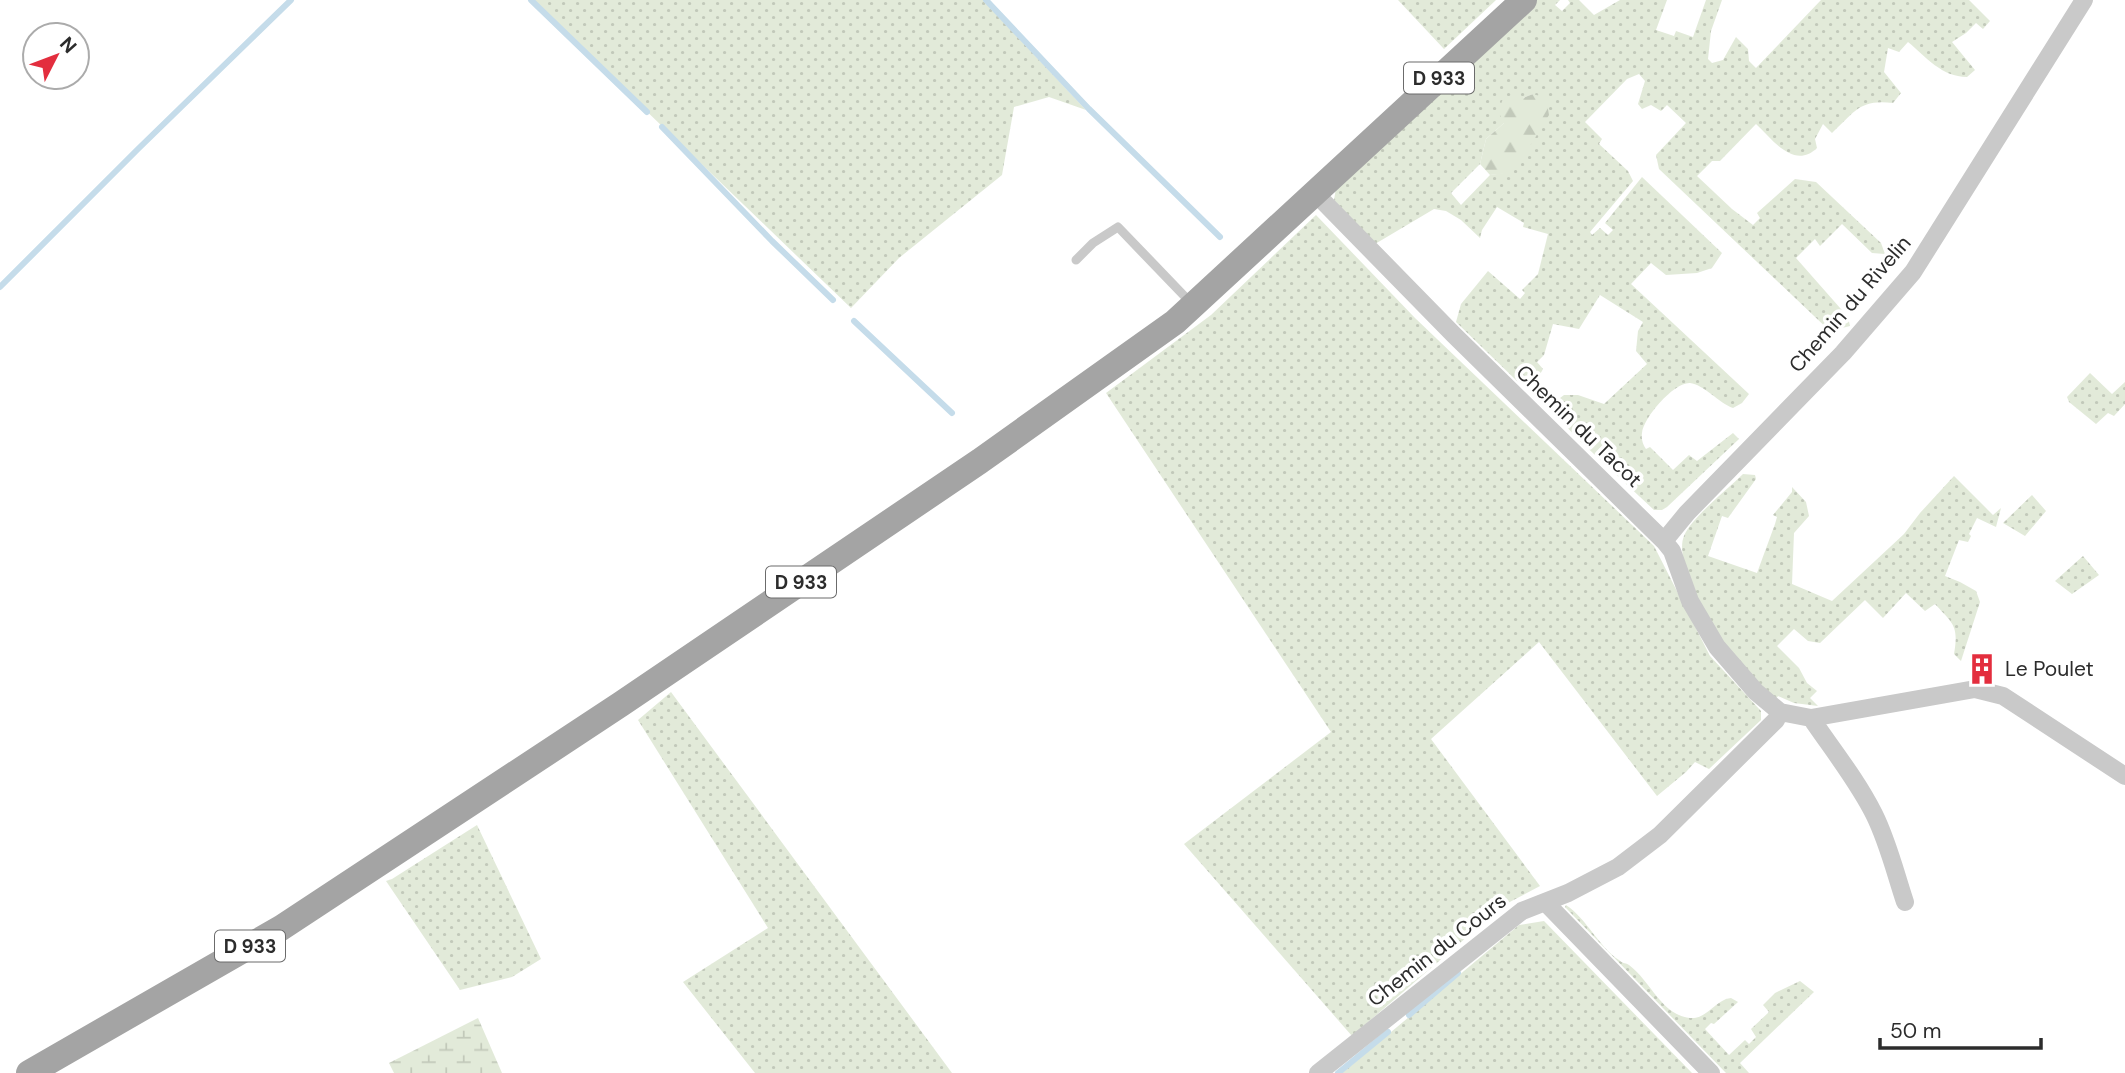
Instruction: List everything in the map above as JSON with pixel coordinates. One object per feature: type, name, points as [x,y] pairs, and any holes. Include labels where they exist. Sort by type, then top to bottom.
[{"type":"main road","name":"D 933","points":[[29,1073],[281,928],[621,704],[980,461],[1175,322],[1524,0]]},
{"type":"street","name":"Chemin du Rivelin","points":[[1664,541],[1687,513],[1843,353],[1913,272],[2084,0]]},
{"type":"street","name":"Chemin du Tacot","points":[[1315,193],[1454,335],[1664,541],[1672,551],[1690,601],[1717,647],[1756,692],[1780,712]]},
{"type":"street","points":[[1780,712],[1811,718],[1975,689],[1986,691],[2003,696],[2125,776]]},
{"type":"street","name":"Chemin du Cours","points":[[1318,1073],[1522,911],[1568,893],[1618,867],[1660,835],[1776,720],[1780,712]]},
{"type":"street","points":[[1811,718],[1874,814],[1905,902]]},
{"type":"street","points":[[1545,902],[1711,1073]]},
{"type":"lane","points":[[1076,260],[1093,243],[1118,227],[1193,305]]},
{"type":"green space","points":[[531,0],[983,0],[1086,110],[1049,97],[1014,107],[1002,175],[899,258],[851,308]]},
{"type":"green space","points":[[1398,0],[1496,0],[1444,49]]},
{"type":"green space","points":[[1535,0],[1560,0],[1555,5],[1562,11],[1570,3],[1568,0],[1579,0],[1594,15],[1620,0],[1667,0],[1656,30],[1674,36],[1676,31],[1693,37],[1706,0],[1722,0],[1711,31],[1708,59],[1712,63],[1723,60],[1736,37],[1748,49],[1749,61],[1756,68],[1821,0],[1969,0],[1990,21],[1983,29],[1976,23],[1952,42],[1975,70],[1967,77],[1942,70],[1908,42],[1899,52],[1888,48],[1884,72],[1901,93],[1893,103],[1865,105],[1852,113],[1832,133],[1823,124],[1815,139],[1817,148],[1800,156],[1784,150],[1756,124],[1720,161],[1712,161],[1697,176],[1753,225],[1760,218],[1757,213],[1795,179],[1816,182],[1881,243],[1885,254],[1872,253],[1842,224],[1820,246],[1815,239],[1796,258],[1848,317],[1850,326],[1838,329],[1833,334],[1659,169],[1656,155],[1686,123],[1667,105],[1661,111],[1651,105],[1642,109],[1638,104],[1645,81],[1639,74],[1627,79],[1585,122],[1602,139],[1599,144],[1628,171],[1633,181],[1590,232],[1592,235],[1600,228],[1608,235],[1613,230],[1605,223],[1642,177],[1722,253],[1712,268],[1697,273],[1666,275],[1651,263],[1631,284],[1749,394],[1742,403],[1733,408],[1695,384],[1683,384],[1668,394],[1653,410],[1644,427],[1643,444],[1646,449],[1650,447],[1673,470],[1689,455],[1697,461],[1733,433],[1739,439],[1662,510],[1654,510],[1548,407],[1564,395],[1578,395],[1604,404],[1647,364],[1636,351],[1638,331],[1643,322],[1600,295],[1579,329],[1553,324],[1544,355],[1537,362],[1543,369],[1538,377],[1529,384],[1517,381],[1456,322],[1461,304],[1488,271],[1520,299],[1525,293],[1522,290],[1538,274],[1548,234],[1523,227],[1524,223],[1497,207],[1480,238],[1461,220],[1446,211],[1434,209],[1375,244],[1334,200],[1336,188]],"holes":[[[1533,94],[1510,172],[1490,175],[1461,205],[1451,193],[1480,164],[1486,139],[1504,123],[1523,98]]]},
{"type":"green space","points":[[1533,94],[1546,98],[1549,115],[1510,173],[1490,175],[1480,164],[1486,139],[1504,123],[1498,111],[1503,99],[1515,95],[1523,98]]},
{"type":"green space","points":[[1316,215],[1415,318],[1654,546],[1710,656],[1761,711],[1761,720],[1709,769],[1695,762],[1657,796],[1539,642],[1431,739],[1540,886],[1504,905],[1352,1036],[1184,844],[1331,732],[1106,393],[1211,315]]},
{"type":"green space","points":[[2090,373],[2112,394],[2125,382],[2125,404],[2114,416],[2108,413],[2096,424],[2069,402],[2067,397]]},
{"type":"green space","points":[[1743,474],[1755,475],[1756,479],[1728,518],[1722,516],[1708,556],[1757,573],[1777,517],[1773,515],[1792,492],[1792,487],[1806,502],[1809,516],[1794,533],[1792,584],[1832,601],[1904,534],[1954,476],[1993,515],[2001,508],[1996,527],[1977,518],[1968,542],[1959,540],[1945,576],[1976,591],[1980,602],[1961,661],[1954,654],[1956,637],[1953,626],[1935,604],[1925,611],[1906,593],[1883,618],[1865,600],[1820,643],[1808,641],[1794,629],[1777,646],[1799,668],[1807,683],[1817,691],[1810,698],[1818,706],[1794,703],[1778,696],[1776,699],[1741,667],[1719,637],[1691,582],[1682,549],[1684,536],[1694,521]]},
{"type":"green space","points":[[2032,495],[2046,511],[2025,536],[2003,523]]},
{"type":"green space","points":[[2083,556],[2099,575],[2072,594],[2055,581]]},
{"type":"green space","points":[[671,692],[952,1073],[755,1073],[683,982],[768,928],[638,720]]},
{"type":"green space","points":[[477,825],[541,959],[512,977],[460,990],[386,881]]},
{"type":"green space","points":[[1566,905],[1605,948],[1637,972],[1658,998],[1674,1012],[1683,1017],[1694,1018],[1704,1015],[1726,999],[1731,998],[1738,1002],[1705,1029],[1729,1055],[1745,1040],[1749,1044],[1756,1037],[1751,1029],[1769,1012],[1763,1005],[1775,993],[1800,981],[1814,992],[1740,1063],[1749,1073],[1726,1073],[1565,907]]},
{"type":"green space","points":[[1544,921],[1692,1073],[1342,1073],[1519,925]]},
{"type":"green space","points":[[478,1018],[502,1073],[394,1073],[389,1063]]},
{"type":"waterway","points":[[0,287],[291,0]]},
{"type":"waterway","points":[[531,0],[647,112]]},
{"type":"waterway","points":[[986,0],[1089,109],[1220,237]]},
{"type":"waterway","points":[[662,127],[833,300]]},
{"type":"waterway","points":[[854,321],[952,413]]},
{"type":"waterway","points":[[1409,1015],[1458,973]]},
{"type":"waterway","points":[[1338,1073],[1388,1032]]},
{"type":"place","name":"Le Poulet","points":[[1982,669]]}]
